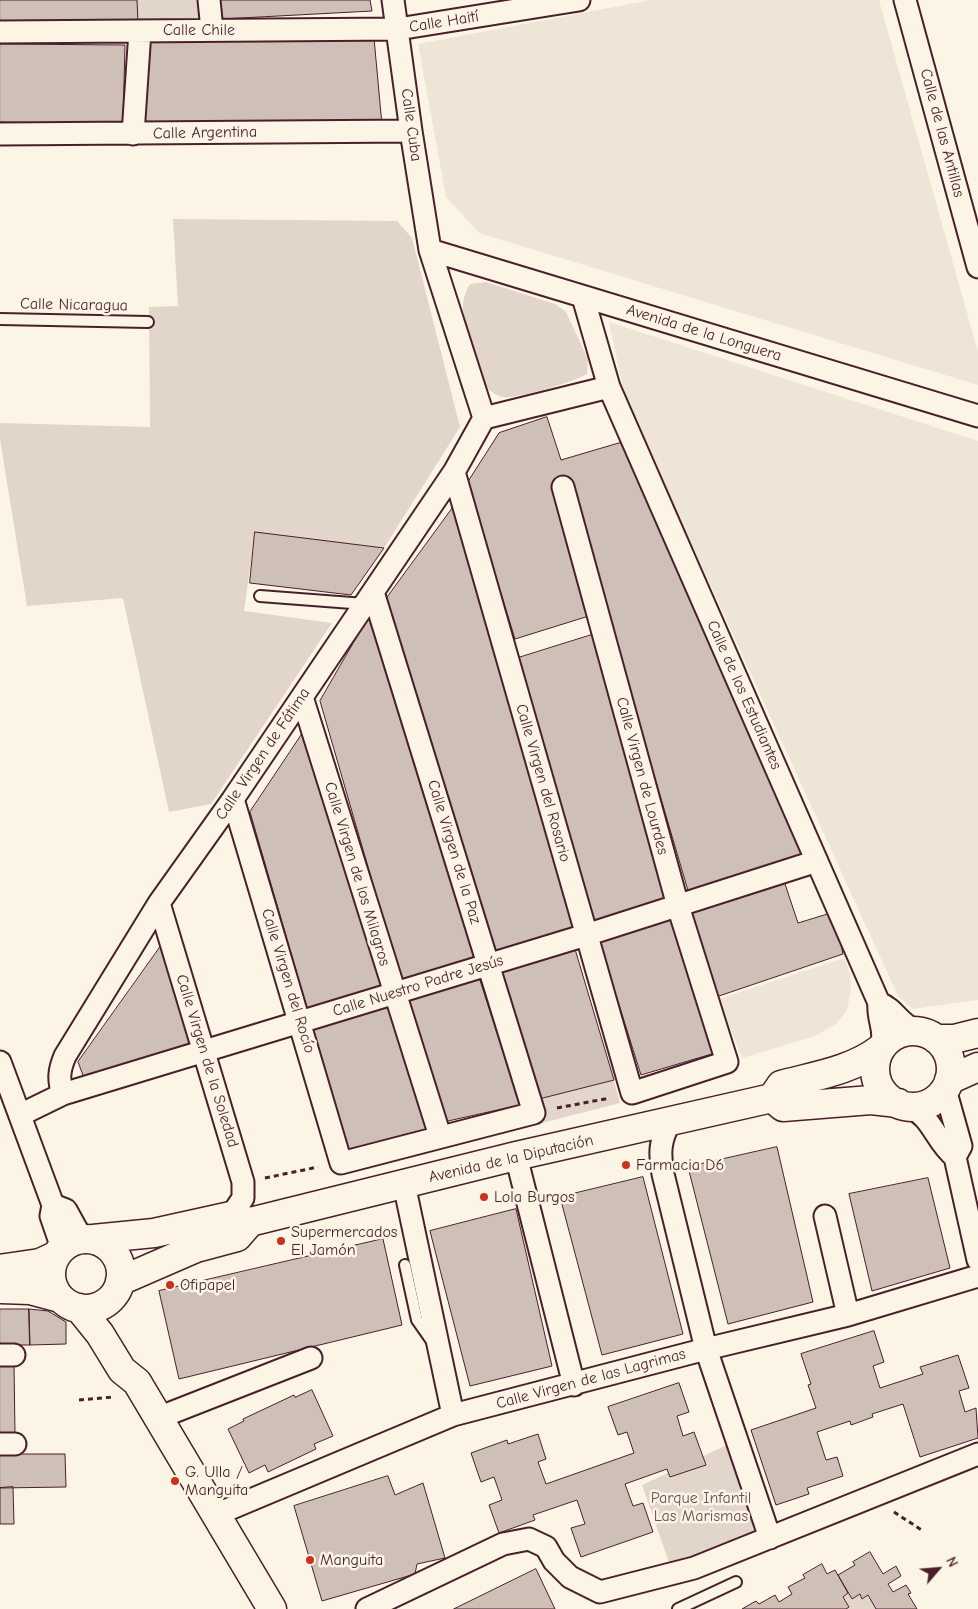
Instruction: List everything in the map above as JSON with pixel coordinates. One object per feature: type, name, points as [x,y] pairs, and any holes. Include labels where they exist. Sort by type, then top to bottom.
[{"type":"main road","points":[[903,1105],[888,1098],[876,1080],[875,1070],[881,1048],[895,1035],[926,1035],[954,1039],[978,1033]]},
{"type":"main road","points":[[926,1035],[947,1053],[950,1062],[947,1085]]},
{"type":"main road","name":"Avenida de la Diputación","points":[[0,1269],[40,1263],[73,1246],[241,1219],[404,1184],[516,1156],[772,1098],[780,1085],[849,1067],[865,1060],[881,1048]]},
{"type":"main road","points":[[772,1098],[783,1107],[871,1100],[903,1105],[929,1103],[947,1085],[978,1066]]},
{"type":"main road","name":"Avenida de la Diputación","points":[[115,1291],[196,1248],[237,1237],[241,1219]]},
{"type":"main road","points":[[137,1382],[135,1367],[114,1322],[115,1291],[121,1270],[115,1255],[103,1243],[73,1246],[51,1278],[69,1303],[100,1334],[122,1370],[137,1382],[268,1608]]},
{"type":"main road","points":[[0,1289],[30,1290],[90,1309],[115,1291]]},
{"type":"street","points":[[209,0],[212,30]]},
{"type":"street","name":"Calle Cuba","points":[[393,0],[411,132],[430,250],[484,418]]},
{"type":"street","name":"Calle Haití","points":[[398,29],[579,0]]},
{"type":"street","name":"Calle de las Antillas","points":[[905,0],[978,267]]},
{"type":"street","name":"Calle Chile","points":[[0,32],[398,29]]},
{"type":"street","points":[[133,134],[140,31]]},
{"type":"street","name":"Calle Argentina","points":[[0,134],[411,132]]},
{"type":"street","name":"Avenida de la Longuera","points":[[430,250],[978,416]]},
{"type":"street","name":"Calle de los Estudiantes","points":[[583,297],[609,387],[879,1003],[878,1012],[884,1035],[881,1048]]},
{"type":"street","points":[[484,418],[609,387]]},
{"type":"street","name":"Calle Virgen de Fátima","points":[[62,1094],[59,1081],[60,1068],[64,1056],[159,904],[233,799],[454,472],[484,418]]},
{"type":"street","name":"Calle Virgen del Rosario","points":[[454,472],[632,1093]]},
{"type":"street","name":"Calle Virgen de Lourdes","points":[[563,487],[678,906],[726,1062],[632,1093]]},
{"type":"street","name":"Calle Virgen de la Paz","points":[[369,598],[489,964],[534,1113]]},
{"type":"street","name":"Calle Virgen de los Milagros","points":[[302,697],[440,1136]]},
{"type":"street","name":"Calle Virgen del Rocío","points":[[233,799],[341,1163]]},
{"type":"street","name":"Calle Nuestro Padre Jesús","points":[[20,1115],[62,1094],[586,935],[817,861]]},
{"type":"street","name":"Calle Virgen de la Soledad","points":[[159,904],[243,1182],[241,1219]]},
{"type":"street","name":"Calle de los Estudiantes","points":[[879,1003],[887,1006],[900,1022],[926,1035]]},
{"type":"street","points":[[0,1062],[53,1205],[51,1216],[73,1246]]},
{"type":"street","points":[[947,1085],[961,1146],[955,1157]]},
{"type":"street","points":[[903,1105],[926,1117],[948,1151],[955,1157],[978,1260]]},
{"type":"street","points":[[341,1163],[534,1113]]},
{"type":"street","points":[[670,1122],[662,1138],[659,1156],[706,1349],[770,1538]]},
{"type":"street","points":[[516,1156],[574,1385]]},
{"type":"street","points":[[404,1184],[413,1265],[440,1353],[452,1415]]},
{"type":"street","points":[[824,1216],[848,1315]]},
{"type":"street","name":"Calle Virgen de las Lagrimas","points":[[215,1514],[452,1415],[574,1385],[706,1349],[848,1315],[978,1276]]},
{"type":"street","points":[[158,1418],[312,1358]]},
{"type":"street","points":[[367,1609],[503,1544],[529,1538],[546,1547],[554,1561],[570,1577],[600,1592],[694,1568],[978,1454]]},
{"type":"lane","name":"Calle Nicaragua","points":[[0,319],[148,322]]},
{"type":"lane","points":[[260,596],[369,598]]},
{"type":"lane","points":[[678,1609],[736,1582]]},
{"type":"path","points":[[534,1113],[632,1093]]},
{"type":"path","points":[[243,1182],[341,1163]]},
{"type":"path","points":[[881,1493],[887,1508],[923,1531]]},
{"type":"shaded area","points":[[651,0],[879,0],[978,352],[978,385],[479,233],[446,197],[418,44]]},
{"type":"shaded area","points":[[609,322],[978,441],[978,1000],[913,1009],[898,996],[625,398]]},
{"type":"shaded area","points":[[844,958],[850,973],[851,991],[847,1010],[836,1024],[815,1036],[742,1058],[719,999]]},
{"type":"green space","points":[[137,0],[198,0],[200,21],[138,23]]},
{"type":"green space","points":[[173,219],[397,221],[412,238],[460,427],[384,548],[255,533],[244,611],[332,623],[211,804],[169,812],[123,598],[27,606],[0,439],[0,423],[150,427],[149,307],[178,306]]},
{"type":"green space","points":[[486,282],[555,304],[566,312],[588,359],[587,374],[532,393],[510,397],[502,397],[489,390],[473,351],[463,309],[463,302],[470,284]]},
{"type":"green space","points":[[614,1080],[620,1103],[542,1123],[535,1100]]},
{"type":"green space","name":"Parque Infantil Las Marismas","points":[[731,1443],[767,1530],[671,1568],[642,1485]]},
{"type":"green space","points":[[848,1593],[852,1599],[860,1594],[863,1599],[868,1595],[876,1609],[846,1609],[849,1607],[843,1597]]},
{"type":"building","points":[[0,0],[137,0],[138,23],[0,24]]},
{"type":"building","points":[[220,0],[370,0],[372,11],[222,19]]},
{"type":"building","points":[[374,38],[382,125],[143,127],[148,41]]},
{"type":"building","points":[[0,44],[125,45],[123,124],[0,122]]},
{"type":"building","points":[[547,417],[561,460],[622,442],[807,856],[689,894],[567,479],[553,483],[592,615],[515,639],[467,483],[499,433]]},
{"type":"building","points":[[454,506],[576,928],[491,955],[386,599]]},
{"type":"building","points":[[255,532],[384,548],[351,595],[250,583]]},
{"type":"building","points":[[372,611],[474,957],[401,981],[320,701]]},
{"type":"building","points":[[598,633],[673,902],[593,926],[518,658]]},
{"type":"building","points":[[306,728],[382,985],[307,1008],[250,812]]},
{"type":"building","points":[[785,884],[798,923],[834,912],[843,954],[716,997],[692,913]]},
{"type":"building","points":[[673,917],[715,1053],[641,1075],[599,941]]},
{"type":"building","points":[[163,943],[194,1044],[84,1078],[78,1062]]},
{"type":"building","points":[[575,949],[614,1080],[535,1100],[497,973]]},
{"type":"building","points":[[479,977],[520,1105],[439,1123],[401,1000]]},
{"type":"building","points":[[391,1002],[429,1133],[345,1158],[306,1027]]},
{"type":"building","points":[[777,1147],[813,1302],[728,1324],[688,1167]]},
{"type":"building","points":[[643,1177],[683,1334],[602,1355],[560,1197]]},
{"type":"building","points":[[928,1178],[950,1268],[872,1291],[849,1194]]},
{"type":"building","points":[[516,1209],[552,1366],[470,1386],[430,1231]]},
{"type":"building","points":[[383,1239],[402,1325],[179,1379],[159,1291]]},
{"type":"building","points":[[0,1309],[29,1309],[30,1345],[0,1345]]},
{"type":"building","points":[[29,1309],[48,1311],[66,1322],[66,1344],[30,1345]]},
{"type":"building","points":[[874,1331],[884,1362],[873,1366],[880,1388],[923,1374],[920,1367],[958,1355],[969,1388],[959,1391],[965,1412],[976,1408],[978,1438],[920,1457],[903,1404],[872,1414],[873,1417],[851,1425],[850,1421],[817,1432],[826,1460],[837,1457],[843,1476],[807,1488],[809,1494],[776,1505],[751,1430],[816,1408],[808,1385],[811,1384],[801,1354]]},
{"type":"building","points":[[0,1365],[14,1365],[15,1434],[0,1434]]},
{"type":"building","points":[[679,1383],[689,1412],[677,1416],[683,1436],[694,1432],[706,1465],[670,1477],[667,1469],[625,1484],[633,1506],[643,1503],[653,1532],[581,1557],[571,1528],[585,1524],[577,1500],[533,1515],[535,1520],[499,1533],[489,1505],[502,1500],[494,1477],[481,1482],[471,1453],[507,1440],[508,1444],[538,1434],[546,1459],[538,1462],[546,1484],[634,1453],[627,1432],[618,1435],[608,1407]]},
{"type":"building","points":[[312,1390],[333,1436],[314,1444],[316,1449],[268,1472],[265,1465],[249,1473],[228,1429],[244,1421],[243,1419],[294,1395],[295,1397]]},
{"type":"building","points":[[0,1454],[65,1454],[66,1487],[0,1488]]},
{"type":"building","points":[[388,1476],[395,1495],[423,1483],[445,1558],[417,1564],[415,1574],[322,1601],[294,1506]]},
{"type":"building","points":[[13,1487],[14,1524],[0,1524],[0,1488]]},
{"type":"building","points":[[870,1552],[883,1574],[896,1566],[901,1576],[888,1584],[893,1592],[906,1585],[911,1593],[908,1594],[917,1609],[876,1609],[868,1595],[862,1599],[860,1594],[852,1599],[838,1575],[855,1565],[853,1562]]},
{"type":"building","points":[[822,1564],[827,1574],[835,1570],[848,1593],[843,1597],[849,1607],[846,1609],[742,1609],[756,1601],[759,1604],[775,1595],[779,1602],[792,1594],[788,1587],[805,1578],[803,1575]]},
{"type":"building","points":[[536,1569],[555,1609],[454,1609]]},
{"type":"place","name":"Farmacia D6","points":[[626,1165]]},
{"type":"place","name":"Lola Burgos","points":[[484,1197]]},
{"type":"place","name":"Supermercados El Jamón","points":[[281,1241]]},
{"type":"place","name":"Ofipapel","points":[[170,1285]]},
{"type":"place","name":"G. Ulla / Manguita","points":[[175,1481]]},
{"type":"place","name":"Manguita","points":[[310,1560]]}]
